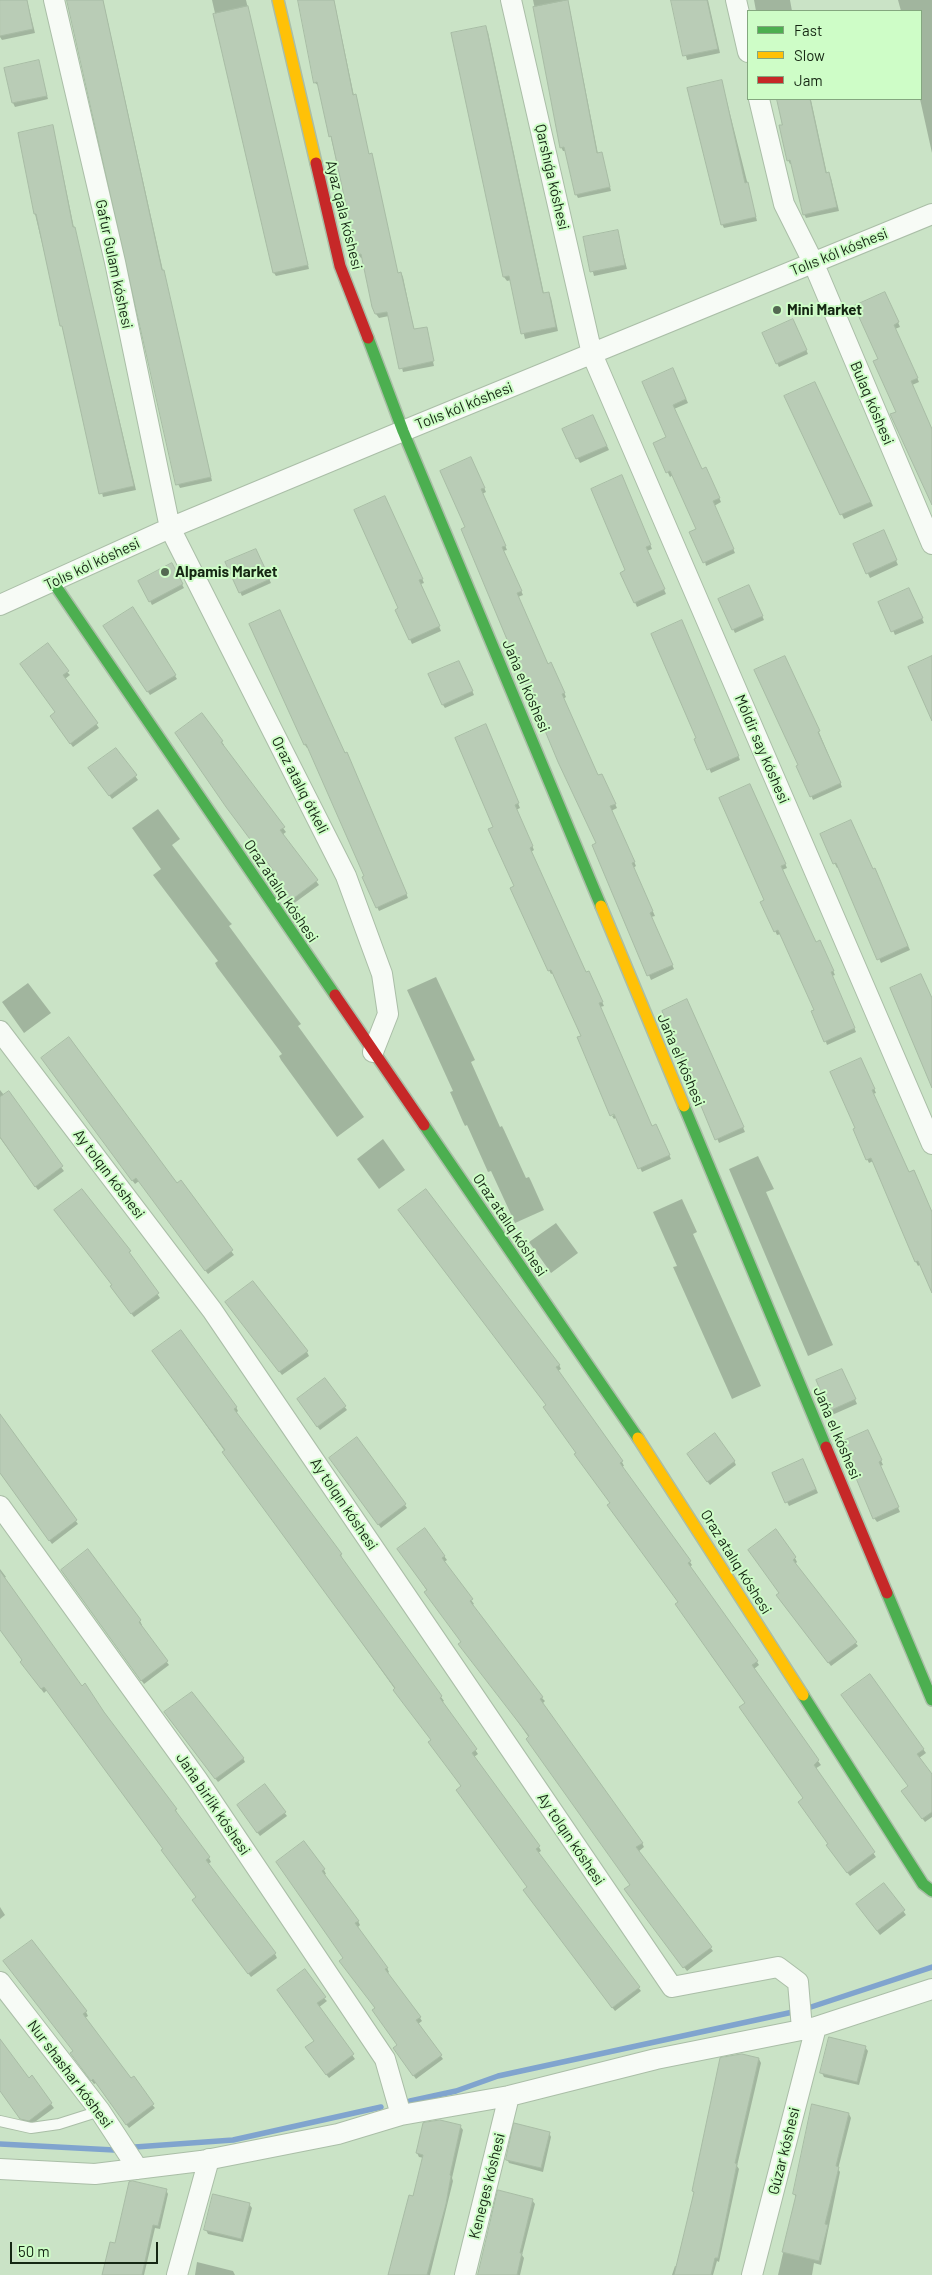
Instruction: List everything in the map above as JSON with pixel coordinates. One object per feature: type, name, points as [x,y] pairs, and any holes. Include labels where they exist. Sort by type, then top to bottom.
[{"type":"street","name":"Gafur Gulam kóshesi","points":[[54,0],[115,262],[170,528]]},
{"type":"street","name":"Ayaz qala kóshesi","points":[[278,0],[340,266],[403,431]]},
{"type":"street","name":"Qarshıǵa kóshesi","points":[[511,0],[592,354]]},
{"type":"street","points":[[736,0],[747,48]]},
{"type":"street","name":"Bulaq kóshesi","points":[[759,100],[784,204],[813,262],[932,544]]},
{"type":"street","name":"Tolıs kól kóshesi","points":[[0,605],[170,528],[932,214]]},
{"type":"street","name":"Móldir say kóshesi","points":[[592,354],[932,1144]]},
{"type":"street","name":"Jańa el kóshesi","points":[[403,431],[932,1700]]},
{"type":"street","name":"Oraz atalıq ótkeli","points":[[170,528],[346,876],[382,974],[388,1014],[372,1052]]},
{"type":"street","name":"Oraz atalıq kóshesi","points":[[53,582],[372,1052],[669,1483],[923,1884],[932,1891]]},
{"type":"street","name":"Ay tolqın kóshesi","points":[[0,1031],[212,1310],[672,1987]]},
{"type":"street","name":"Jańa birlik kóshesi","points":[[0,1506],[197,1779],[385,2059],[401,2115]]},
{"type":"street","name":"Gúzar kóshesi","points":[[672,1987],[778,1967],[798,1982],[809,2028],[752,2275]]},
{"type":"street","name":"Nur shashar kóshesi","points":[[0,1982],[100,2111],[138,2169]]},
{"type":"street","points":[[0,2169],[96,2174],[209,2159],[338,2134],[401,2115],[508,2096],[656,2059],[809,2028],[932,1989]]},
{"type":"street","name":"Keneges kóshesi","points":[[465,2275],[508,2096]]},
{"type":"street","points":[[177,2275],[209,2159]]},
{"type":"lane","points":[[0,2121],[31,2128],[59,2124],[100,2111]]},
{"type":"building","points":[[0,0],[27,0],[33,29],[0,36]]},
{"type":"building","points":[[67,0],[103,0],[162,270],[164,270],[211,477],[176,485]]},
{"type":"building","points":[[298,0],[334,0],[353,95],[356,94],[369,154],[372,153],[398,273],[401,272],[414,329],[427,327],[434,361],[399,369],[387,312],[375,314],[372,307],[361,254],[357,255],[331,136],[329,137],[317,82],[314,83]]},
{"type":"building","points":[[568,0],[597,153],[602,152],[610,187],[575,195],[564,147],[560,148],[533,7]]},
{"type":"building","points":[[671,0],[707,0],[718,49],[683,56]]},
{"type":"building","points":[[248,6],[308,265],[273,273],[213,14]]},
{"type":"building","points":[[486,26],[543,293],[549,292],[556,327],[521,334],[509,276],[503,277],[451,33]]},
{"type":"building","points":[[39,60],[47,96],[12,103],[4,68]]},
{"type":"building","points":[[722,80],[745,183],[748,182],[756,217],[721,225],[687,88]]},
{"type":"building","points":[[777,100],[810,100],[826,173],[829,172],[837,207],[803,215],[790,160],[787,161],[779,125],[782,125]]},
{"type":"building","points":[[53,125],[73,227],[75,227],[134,486],[99,494],[36,214],[34,214],[18,133]]},
{"type":"building","points":[[618,230],[625,265],[590,272],[583,237]]},
{"type":"building","points":[[885,292],[899,322],[894,325],[918,378],[911,381],[932,429],[932,505],[890,414],[896,412],[873,361],[878,359],[854,306]]},
{"type":"building","points":[[793,319],[807,350],[776,364],[762,333]]},
{"type":"building","points":[[673,368],[686,399],[673,405],[702,469],[706,467],[720,498],[713,501],[734,549],[703,563],[689,532],[696,529],[670,471],[666,473],[653,443],[666,437],[642,382]]},
{"type":"building","points":[[815,382],[871,502],[840,515],[784,396]]},
{"type":"building","points":[[593,415],[607,446],[576,459],[562,429]]},
{"type":"building","points":[[471,457],[485,488],[481,489],[506,546],[502,547],[522,591],[517,593],[548,664],[551,662],[565,693],[562,694],[598,775],[602,774],[616,804],[610,806],[635,862],[632,863],[653,911],[650,913],[673,965],[647,976],[592,845],[596,843],[558,762],[461,529],[465,527],[440,471]]},
{"type":"building","points":[[622,475],[651,545],[646,547],[665,589],[634,603],[620,573],[625,570],[591,489]]},
{"type":"building","points":[[385,496],[423,579],[419,580],[440,626],[409,640],[395,610],[398,608],[354,510]]},
{"type":"building","points":[[884,530],[897,560],[866,574],[853,544]]},
{"type":"building","points":[[256,549],[270,579],[239,593],[225,562]]},
{"type":"building","points":[[172,563],[183,584],[149,602],[138,581]]},
{"type":"building","points":[[749,585],[763,616],[732,630],[718,599]]},
{"type":"building","points":[[909,588],[923,618],[891,632],[878,602]]},
{"type":"building","points":[[133,607],[176,675],[147,692],[103,626]]},
{"type":"building","points":[[280,610],[345,753],[347,752],[407,894],[376,908],[362,877],[364,876],[306,744],[304,745],[249,624]]},
{"type":"building","points":[[682,620],[739,756],[707,770],[694,739],[696,738],[651,634]]},
{"type":"building","points":[[48,643],[69,671],[63,675],[98,723],[70,744],[50,716],[55,712],[20,664]]},
{"type":"building","points":[[785,656],[820,731],[818,732],[841,783],[810,797],[796,766],[798,765],[754,670]]},
{"type":"building","points":[[932,656],[932,721],[908,667]]},
{"type":"building","points":[[459,661],[473,691],[442,705],[428,674]]},
{"type":"building","points":[[202,713],[223,741],[221,742],[285,827],[280,830],[318,880],[290,901],[270,872],[273,870],[226,807],[175,733]]},
{"type":"building","points":[[486,724],[519,803],[515,805],[533,846],[530,848],[586,972],[589,971],[603,1002],[599,1003],[652,1126],[656,1124],[670,1155],[638,1169],[614,1114],[610,1116],[577,1037],[581,1036],[551,970],[548,971],[510,888],[514,886],[488,829],[493,827],[455,738]]},
{"type":"building","points":[[116,748],[137,775],[109,796],[88,768]]},
{"type":"building","points":[[750,784],[786,864],[781,866],[816,942],[820,940],[834,971],[831,972],[855,1028],[824,1042],[811,1011],[814,1010],[778,930],[774,932],[760,902],[764,900],[719,798]]},
{"type":"building","points":[[851,820],[873,869],[875,868],[908,946],[877,960],[836,863],[833,864],[820,834]]},
{"type":"building","points":[[921,974],[932,998],[932,1088],[890,988]]},
{"type":"building","points":[[687,999],[744,1127],[715,1140],[662,1011]]},
{"type":"building","points":[[69,1037],[177,1183],[181,1180],[233,1250],[205,1271],[136,1178],[132,1181],[41,1058]]},
{"type":"building","points":[[861,1058],[875,1089],[872,1090],[909,1172],[914,1170],[932,1212],[932,1293],[918,1261],[915,1262],[871,1158],[866,1160],[853,1129],[855,1128],[830,1072]]},
{"type":"building","points":[[9,1091],[63,1166],[35,1187],[0,1137],[0,1097]]},
{"type":"building","points":[[82,1189],[131,1251],[129,1252],[159,1293],[131,1314],[110,1286],[112,1285],[54,1210]]},
{"type":"building","points":[[426,1189],[560,1365],[556,1367],[623,1461],[620,1463],[691,1561],[688,1563],[758,1661],[752,1665],[819,1760],[814,1765],[875,1852],[847,1873],[798,1802],[803,1798],[739,1707],[745,1703],[675,1604],[678,1602],[607,1505],[610,1503],[543,1407],[546,1405],[398,1210]]},
{"type":"building","points":[[253,1281],[308,1351],[279,1372],[225,1302]]},
{"type":"building","points":[[181,1330],[237,1407],[234,1409],[342,1554],[340,1555],[442,1696],[440,1698],[477,1749],[472,1753],[540,1846],[536,1849],[640,1987],[612,2008],[523,1890],[527,1887],[456,1790],[461,1786],[428,1742],[431,1740],[393,1690],[395,1688],[222,1452],[225,1450],[152,1351]]},
{"type":"building","points":[[842,1369],[856,1399],[829,1411],[816,1380]]},
{"type":"building","points":[[325,1378],[346,1406],[317,1427],[297,1399]]},
{"type":"building","points":[[0,1414],[77,1520],[49,1541],[0,1473]]},
{"type":"building","points":[[868,1430],[882,1460],[879,1462],[899,1507],[873,1519],[841,1442]]},
{"type":"building","points":[[715,1433],[735,1461],[707,1482],[687,1454]]},
{"type":"building","points":[[357,1437],[406,1504],[378,1525],[329,1458]]},
{"type":"building","points":[[803,1459],[816,1489],[785,1503],[772,1473]]},
{"type":"building","points":[[425,1528],[445,1556],[442,1558],[473,1599],[470,1601],[543,1697],[540,1699],[643,1843],[636,1847],[712,1947],[683,1968],[624,1889],[630,1885],[526,1739],[529,1736],[458,1644],[461,1642],[424,1592],[427,1590],[397,1549]]},
{"type":"building","points":[[776,1529],[796,1557],[793,1560],[857,1642],[828,1663],[776,1595],[779,1593],[748,1550]]},
{"type":"building","points":[[88,1549],[141,1620],[139,1622],[168,1661],[141,1681],[61,1570]]},
{"type":"building","points":[[0,1571],[82,1686],[85,1683],[104,1712],[177,1809],[175,1810],[210,1857],[206,1860],[276,1953],[248,1974],[192,1900],[196,1897],[161,1850],[163,1849],[44,1687],[41,1689],[20,1662],[22,1660],[0,1630]]},
{"type":"building","points":[[870,1674],[924,1749],[917,1754],[932,1774],[932,1812],[922,1819],[901,1791],[908,1786],[841,1695]]},
{"type":"building","points":[[192,1692],[244,1758],[215,1779],[164,1712]]},
{"type":"building","points":[[265,1784],[286,1812],[257,1833],[237,1805]]},
{"type":"building","points":[[304,1841],[325,1869],[322,1871],[359,1921],[355,1923],[388,1968],[385,1969],[421,2017],[416,2020],[442,2055],[413,2076],[393,2048],[397,2045],[372,2010],[375,2008],[339,1961],[343,1958],[276,1862]]},
{"type":"building","points":[[884,1883],[905,1910],[877,1931],[856,1904]]},
{"type":"building","points":[[32,1940],[87,2011],[83,2014],[131,2078],[134,2076],[154,2104],[126,2125],[93,2079],[91,2081],[70,2053],[73,2051],[3,1961]]},
{"type":"building","points":[[305,1969],[326,1997],[317,2003],[354,2054],[326,2075],[305,2047],[314,2041],[277,1990]]},
{"type":"building","points":[[829,2037],[866,2046],[857,2082],[820,2073]]},
{"type":"building","points":[[0,2039],[29,2078],[32,2075],[52,2103],[29,2121],[20,2119],[0,2091]]},
{"type":"building","points":[[742,2054],[759,2058],[735,2163],[737,2164],[718,2258],[715,2258],[711,2275],[674,2275],[694,2192],[692,2191],[720,2058]]},
{"type":"building","points":[[812,2104],[849,2113],[836,2166],[839,2167],[825,2224],[828,2225],[819,2261],[782,2252],[796,2195],[793,2194]]},
{"type":"building","points":[[440,2120],[461,2125],[446,2204],[427,2275],[388,2275],[409,2195],[413,2196],[423,2155],[416,2153],[423,2123]]},
{"type":"building","points":[[514,2123],[550,2132],[541,2168],[506,2160]]},
{"type":"building","points":[[133,2181],[167,2189],[158,2226],[153,2225],[142,2275],[102,2275],[110,2242],[115,2243],[129,2182]]},
{"type":"building","points":[[498,2190],[533,2199],[520,2253],[522,2253],[517,2275],[478,2275]]},
{"type":"building","points":[[213,2194],[250,2203],[241,2239],[204,2230]]},
{"type":"waterway","points":[[808,2008],[932,1967]]},
{"type":"waterway","points":[[410,2101],[456,2091],[498,2076],[793,2012]]},
{"type":"waterway","points":[[135,2147],[233,2140],[381,2107]]},
{"type":"waterway","points":[[0,2144],[114,2150]]},
{"type":"traffic: fast","points":[[368,338],[403,431],[601,906]]},
{"type":"traffic: fast","points":[[53,582],[335,995]]},
{"type":"traffic: fast","points":[[684,1106],[826,1447]]},
{"type":"traffic: fast","points":[[424,1125],[638,1438]]},
{"type":"traffic: fast","points":[[887,1593],[932,1700]]},
{"type":"traffic: fast","points":[[803,1695],[923,1884],[932,1891]]},
{"type":"traffic: slow","points":[[278,0],[316,163]]},
{"type":"traffic: slow","points":[[601,906],[684,1106]]},
{"type":"traffic: slow","points":[[638,1438],[803,1695]]},
{"type":"traffic: jam","points":[[316,163],[340,266],[368,338]]},
{"type":"traffic: jam","points":[[335,995],[424,1125]]},
{"type":"traffic: jam","points":[[826,1447],[887,1593]]},
{"type":"place","name":"Mini Market","points":[[777,310]]},
{"type":"place","name":"Alpamis Market","points":[[165,572]]}]
